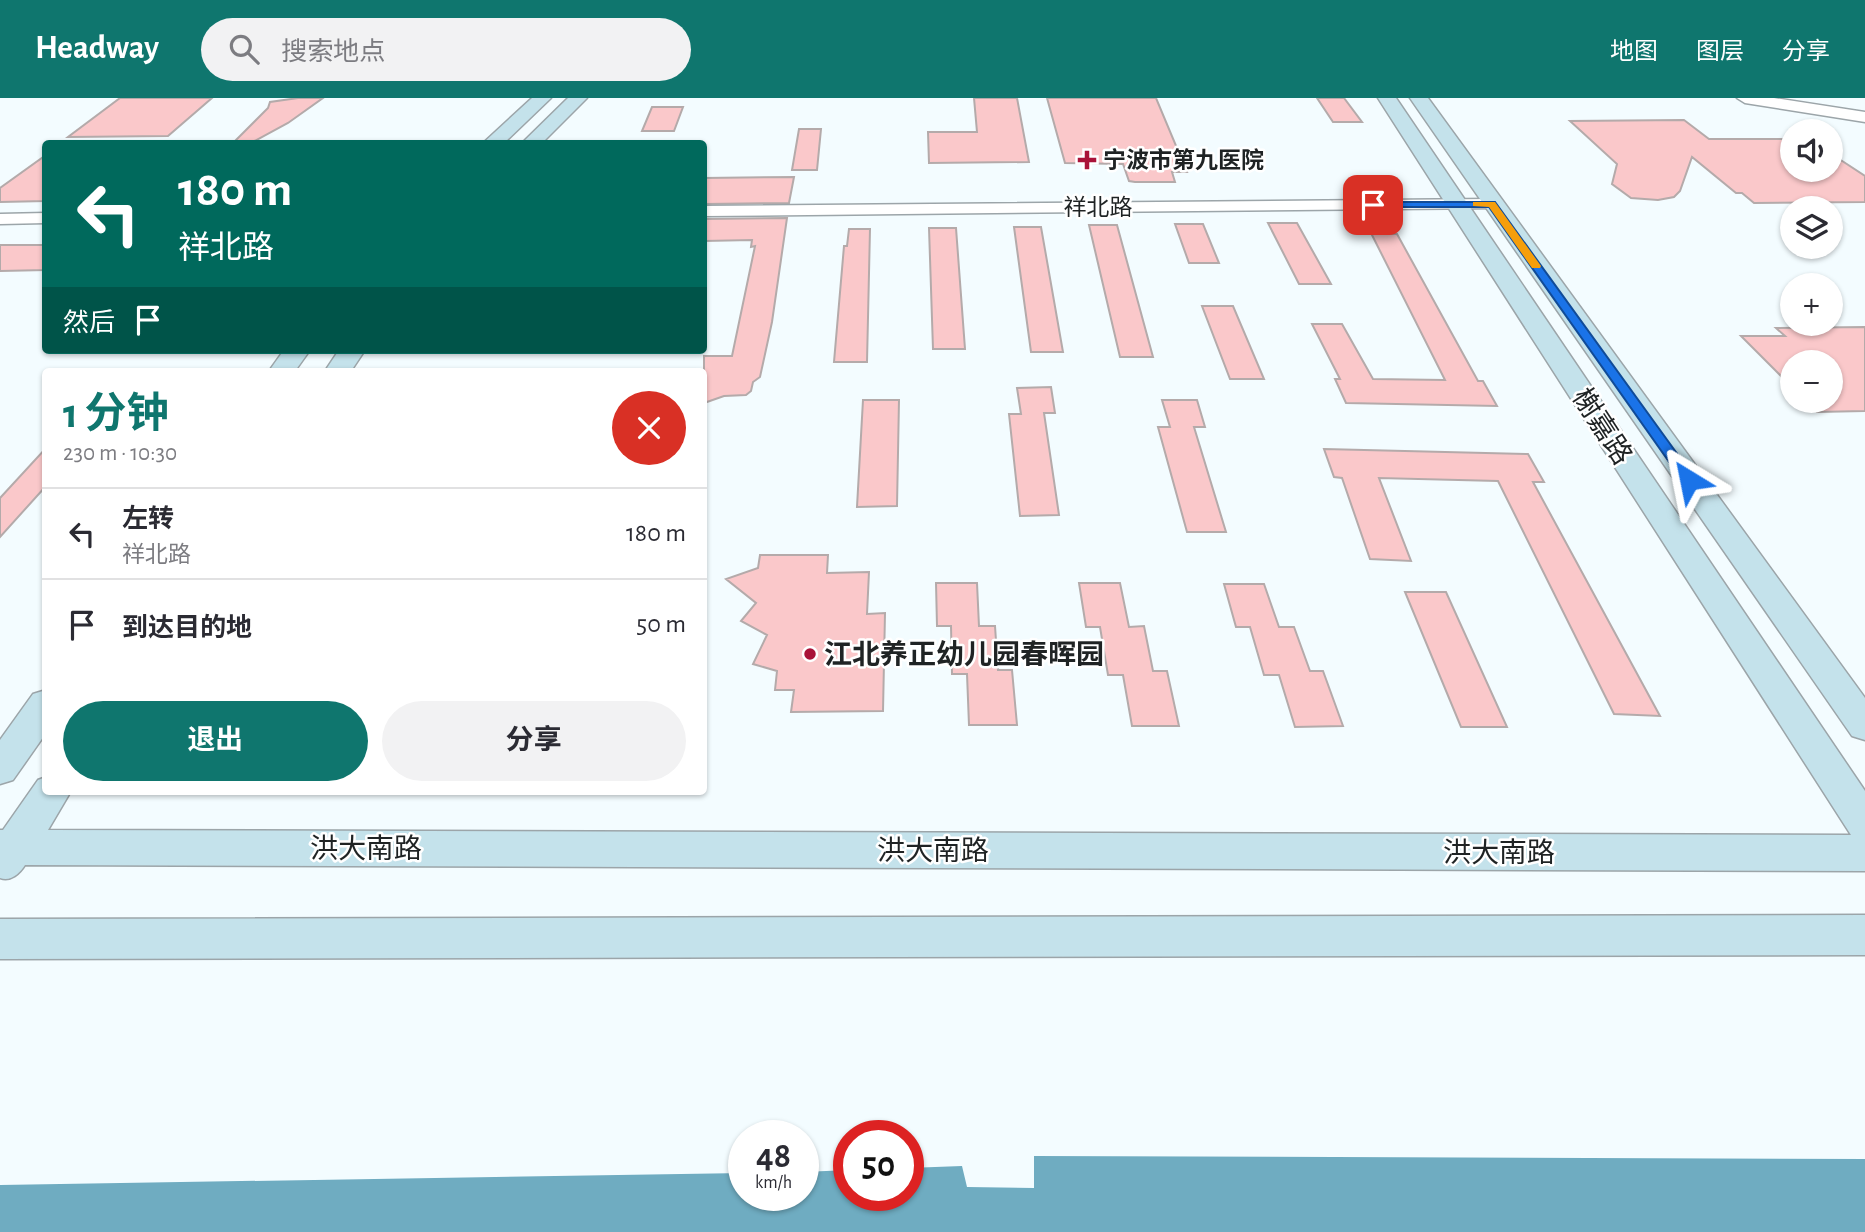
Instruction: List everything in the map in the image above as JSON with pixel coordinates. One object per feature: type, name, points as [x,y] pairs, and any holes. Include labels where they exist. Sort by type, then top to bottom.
[{"type":"main road","points":[[495,140],[542,98]]},
{"type":"main road","points":[[534,140],[578,98]]},
{"type":"main road","name":"榭嘉路","points":[[1387,98],[1865,824]]},
{"type":"main road","name":"榭嘉路","points":[[1419,98],[1865,726]]},
{"type":"main road","points":[[0,769],[42,710]]},
{"type":"main road","points":[[5,854],[49,795]]},
{"type":"main road","name":"洪大南路","points":[[5,854],[1865,853]]},
{"type":"main road","points":[[0,939],[1865,934]]},
{"type":"street","points":[[1745,98],[1865,117]]},
{"type":"street","name":"祥北路","points":[[707,211],[1492,204]]},
{"type":"street","points":[[0,219],[42,218]]},
{"type":"street","points":[[0,225],[42,224]]},
{"type":"water","points":[[1034,1156],[1865,1159],[1865,1232],[0,1232],[0,1185],[728,1173],[728,1211],[819,1211],[819,1171],[833,1171],[833,1211],[924,1211],[924,1167],[962,1166],[967,1187],[1034,1188]]},
{"type":"building","points":[[120,98],[212,98],[168,136],[68,137]]},
{"type":"building","points":[[323,98],[288,123],[256,140],[236,140],[268,108],[270,102]]},
{"type":"building","points":[[974,98],[1017,98],[1029,162],[929,163],[928,132],[977,132]]},
{"type":"building","points":[[1047,98],[1156,98],[1187,172],[1172,172],[1175,182],[1135,182],[1129,181],[1123,164],[1065,163]]},
{"type":"building","points":[[1317,98],[1344,98],[1362,122],[1333,122]]},
{"type":"building","points":[[652,107],[683,107],[674,131],[642,131]]},
{"type":"building","points":[[1684,120],[1709,139],[1780,139],[1780,182],[1843,182],[1843,162],[1865,176],[1865,202],[1843,202],[1843,196],[1780,196],[1780,203],[1754,203],[1742,193],[1736,193],[1692,157],[1680,191],[1674,197],[1658,200],[1631,198],[1612,184],[1617,164],[1570,121]]},
{"type":"building","points":[[799,129],[821,129],[817,170],[792,170]]},
{"type":"building","points":[[42,158],[42,201],[0,202],[0,188]]},
{"type":"building","points":[[794,177],[789,203],[707,204],[707,178]]},
{"type":"building","points":[[787,218],[772,322],[760,377],[753,382],[751,391],[746,395],[724,396],[707,402],[707,368],[704,368],[704,356],[732,356],[755,246],[751,247],[752,240],[707,241],[707,219]]},
{"type":"building","points":[[1268,223],[1297,223],[1331,284],[1299,284]]},
{"type":"building","points":[[1175,224],[1203,224],[1219,263],[1189,263]]},
{"type":"building","points":[[1089,225],[1117,225],[1153,357],[1120,357]]},
{"type":"building","points":[[1014,227],[1041,227],[1063,352],[1031,352]]},
{"type":"building","points":[[929,228],[956,228],[965,349],[933,349]]},
{"type":"building","points":[[849,229],[870,229],[867,362],[834,362],[844,246],[847,246]]},
{"type":"building","points":[[1371,233],[1397,234],[1478,381],[1483,381],[1497,406],[1346,403],[1335,379],[1340,379],[1312,324],[1342,324],[1373,379],[1445,380]]},
{"type":"building","points":[[0,245],[42,245],[42,270],[0,271]]},
{"type":"building","points":[[1202,306],[1233,306],[1264,379],[1230,379]]},
{"type":"building","points":[[1843,327],[1865,327],[1865,411],[1843,411],[1843,350],[1780,350],[1780,375],[1741,336],[1843,336]]},
{"type":"building","points":[[1051,387],[1055,413],[1044,413],[1059,515],[1020,516],[1009,414],[1021,414],[1017,388]]},
{"type":"building","points":[[863,400],[899,400],[897,506],[857,507]]},
{"type":"building","points":[[1162,400],[1197,400],[1205,427],[1194,427],[1226,532],[1187,532],[1158,427],[1170,427]]},
{"type":"building","points":[[1324,449],[1528,454],[1544,482],[1533,482],[1660,716],[1614,714],[1498,481],[1379,478],[1411,561],[1370,559],[1342,478],[1334,477]]},
{"type":"building","points":[[42,452],[42,490],[0,537],[0,498]]},
{"type":"building","points":[[760,555],[828,555],[827,573],[869,572],[867,614],[885,613],[883,711],[791,712],[794,690],[775,690],[777,671],[753,664],[767,635],[741,621],[756,603],[726,579],[758,568]]},
{"type":"building","points":[[936,583],[977,583],[979,626],[995,626],[998,670],[1012,670],[1017,725],[969,725],[967,674],[952,674],[951,626],[937,626]]},
{"type":"building","points":[[1079,583],[1120,583],[1129,627],[1144,626],[1153,671],[1167,671],[1179,726],[1132,726],[1123,675],[1108,675],[1100,627],[1086,627]]},
{"type":"building","points":[[1224,584],[1264,584],[1279,627],[1294,627],[1310,671],[1323,671],[1343,726],[1295,727],[1279,675],[1264,675],[1250,627],[1236,627]]},
{"type":"building","points":[[1405,592],[1446,592],[1507,727],[1461,727]]},
{"type":"slow traffic","points":[[1476,204],[1492,204],[1536,266]]},
{"type":"place","name":"宁波市第九医院","points":[[1087,160]]},
{"type":"place","name":"江北养正幼儿园春晖园","points":[[810,654]]},
{"type":"route","points":[[1373,205],[1492,204],[1689,480]]}]
